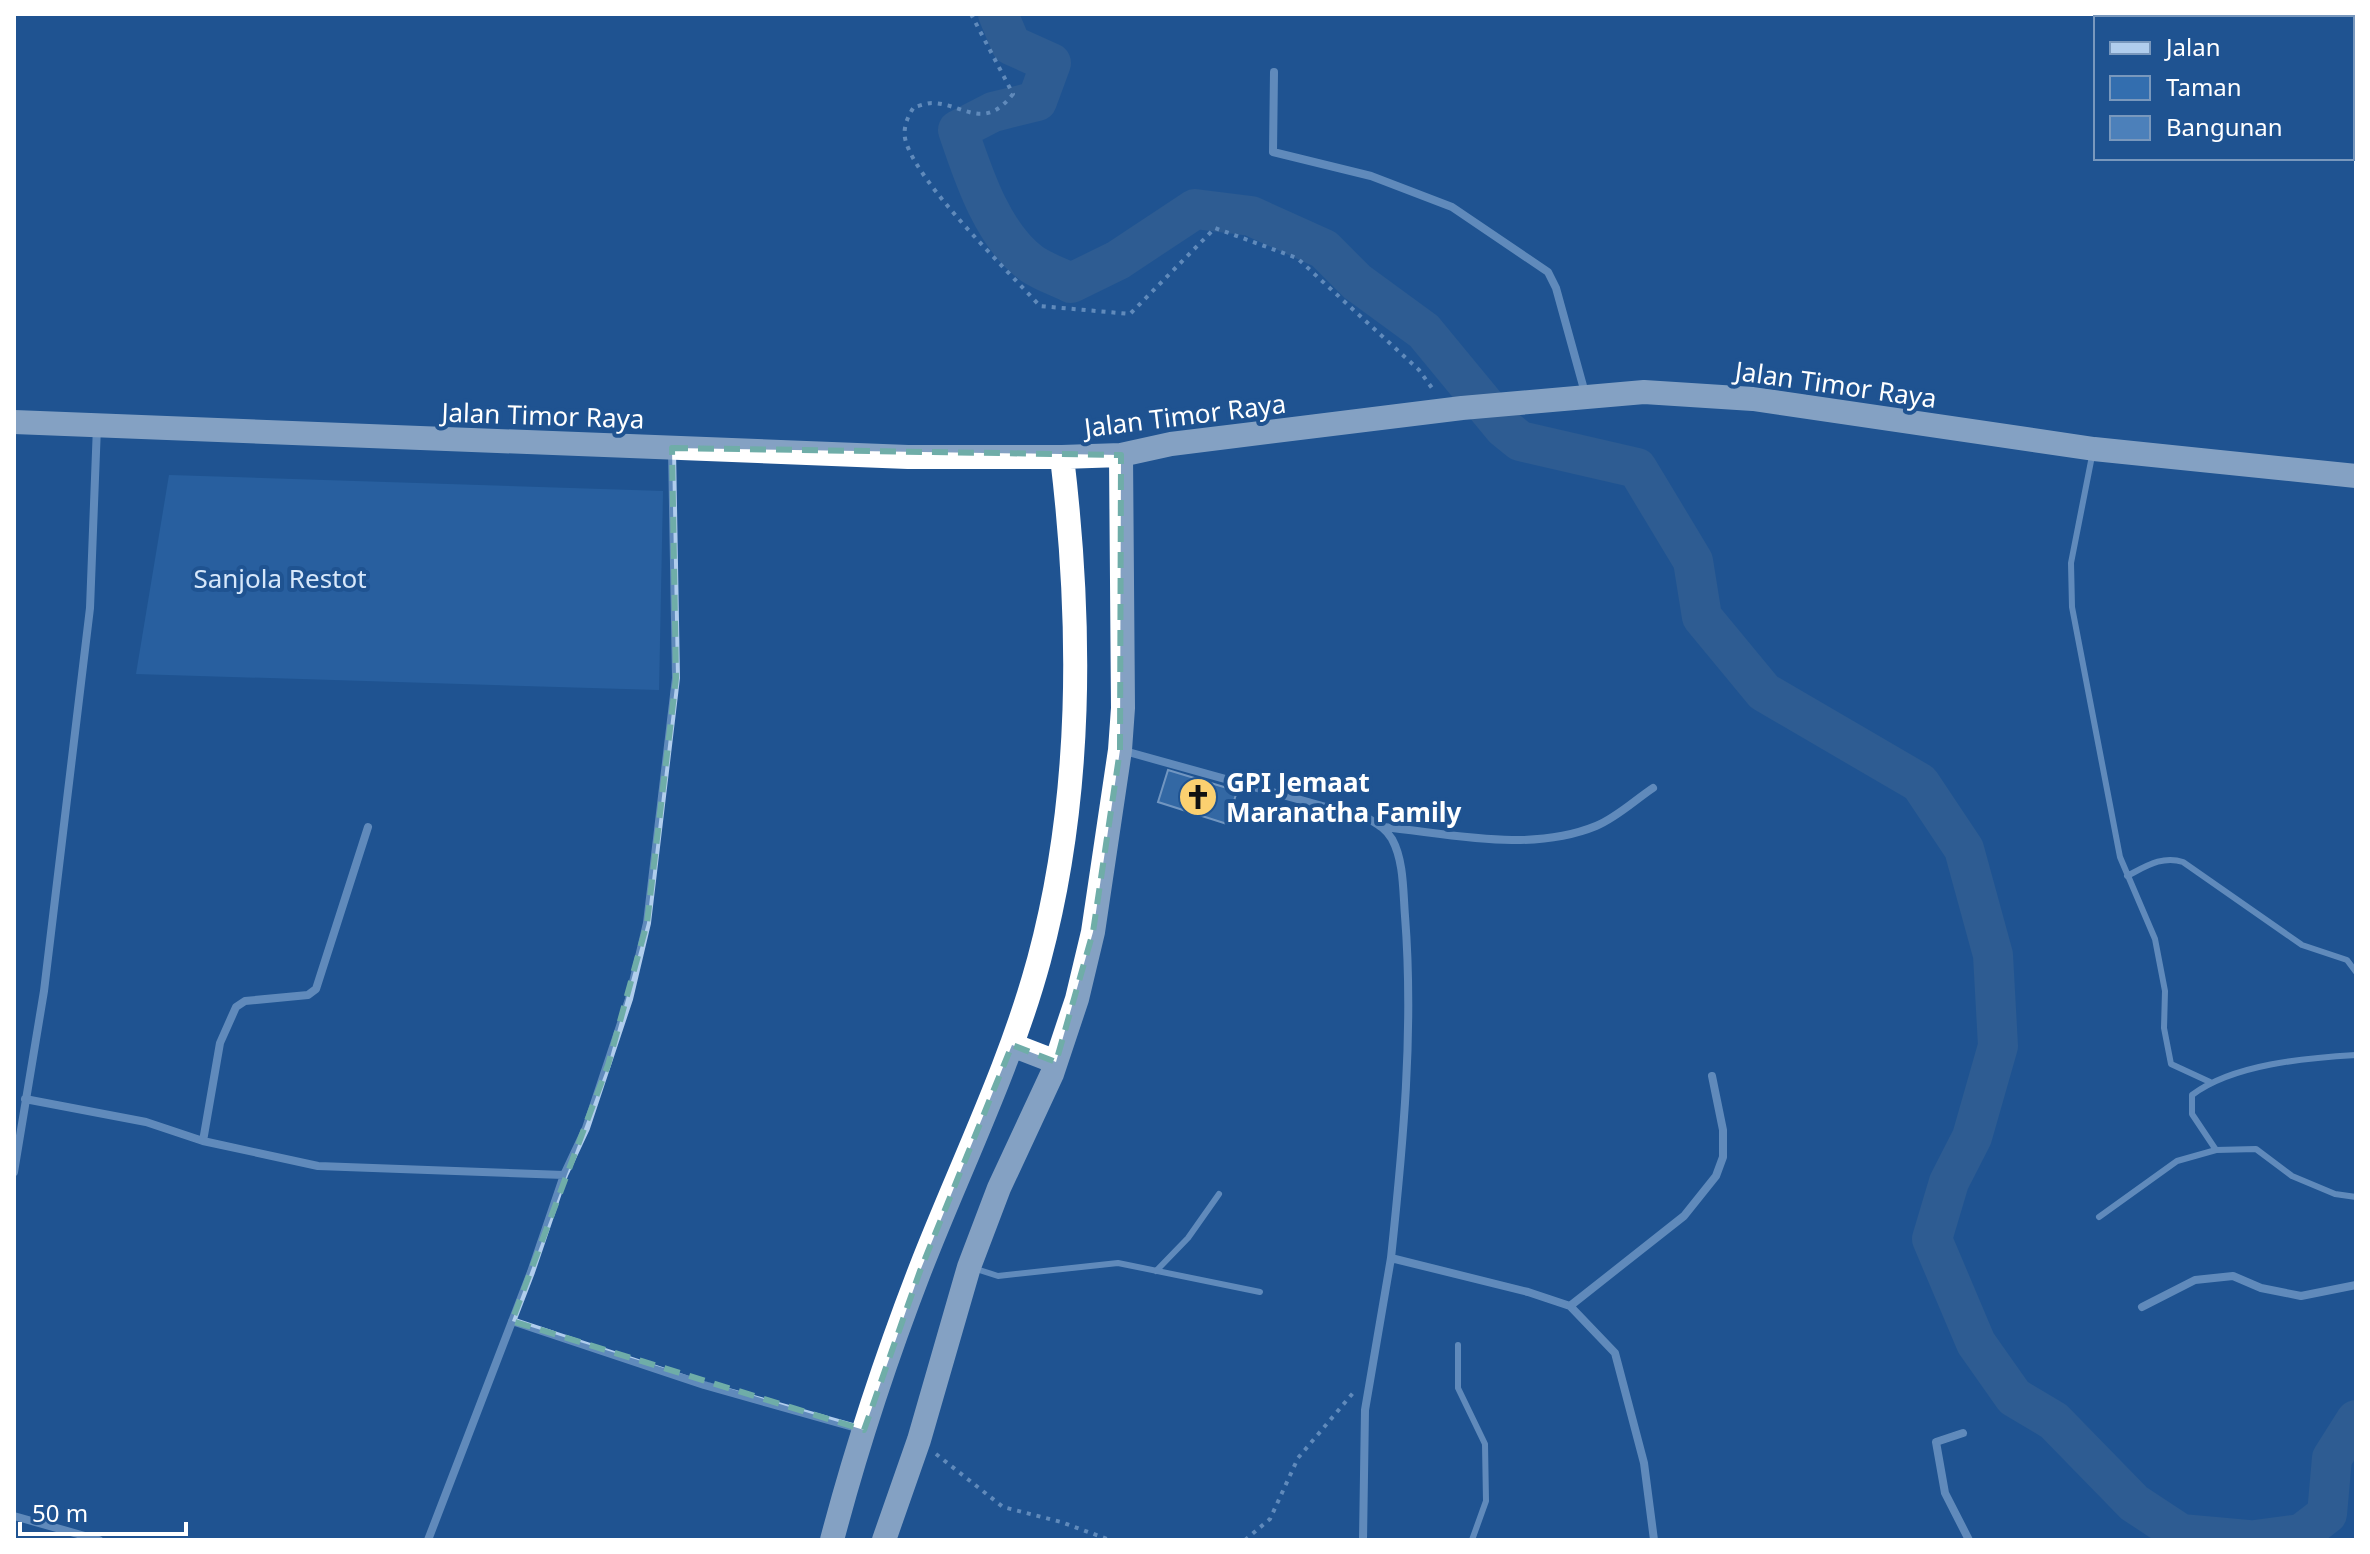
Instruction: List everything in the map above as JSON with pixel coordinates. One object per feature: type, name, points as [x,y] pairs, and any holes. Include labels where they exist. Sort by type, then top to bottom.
[{"type":"highway","name":"Jalan Timor Raya","points":[[14,422],[908,457],[1062,457],[1121,455],[1171,444],[1454,409],[1644,392],[1753,399],[2094,449],[2356,476]]},
{"type":"highway","points":[[884,1540],[919,1440],[969,1267],[999,1188],[1056,1062],[1077,999],[1093,932],[1120,750],[1124,660],[1121,455]]},
{"type":"highway","points":[[832,1540],[864,1430],[920,1271],[1012,1045],[1040,959],[1060,858],[1076,700],[1076,610],[1062,457]]},
{"type":"highway","points":[[1012,1045],[1056,1062]]},
{"type":"street","points":[[1274,72],[1273,152],[1371,176],[1452,207],[1548,272],[1556,288],[1586,395]]},
{"type":"street","points":[[14,1172],[44,991],[90,608],[97,426]]},
{"type":"street","points":[[428,1540],[612,1051],[647,923],[676,678],[672,448]]},
{"type":"street","points":[[1120,750],[1246,783],[1383,827],[1500,839],[1556,838],[1599,825],[1653,788]]},
{"type":"street","points":[[203,1141],[228,1017],[245,1001],[298,997],[316,989],[368,827]]},
{"type":"street","points":[[1363,1540],[1363,1447],[1369,1373],[1391,1258],[1408,1069],[1410,974],[1402,870],[1393,841],[1383,827]]},
{"type":"street","points":[[1570,1306],[1684,1216],[1716,1176],[1723,1157],[1723,1130],[1712,1076]]},
{"type":"street","points":[[25,1099],[146,1122],[203,1141],[344,1169],[466,1169],[564,1175]]},
{"type":"street","points":[[1391,1258],[1498,1284],[1570,1306],[1615,1353],[1644,1463],[1654,1540]]},
{"type":"street","points":[[2142,1307],[2195,1280],[2220,1277],[2233,1276],[2261,1288],[2301,1296],[2356,1285]]},
{"type":"street","points":[[512,1321],[704,1385],[864,1430]]},
{"type":"street","points":[[1963,1433],[1936,1442],[1945,1493],[1969,1540]]},
{"type":"street","points":[[14,1516],[99,1540]]},
{"type":"lane","points":[[2094,449],[2071,563],[2072,607],[2120,857],[2155,939],[2165,991],[2164,1028],[2171,1064],[2210,1082]]},
{"type":"lane","points":[[2127,876],[2156,861],[2172,858],[2183,862],[2302,945],[2347,960],[2356,972]]},
{"type":"lane","points":[[2216,1150],[2192,1114],[2192,1095],[2210,1082],[2313,1056],[2356,1055]]},
{"type":"lane","points":[[2099,1217],[2177,1161],[2216,1150],[2256,1149],[2292,1176],[2335,1194],[2356,1197]]},
{"type":"lane","points":[[1156,1271],[1188,1238],[1219,1194]]},
{"type":"lane","points":[[969,1267],[998,1276],[1118,1263],[1260,1292]]},
{"type":"lane","points":[[1458,1345],[1458,1388],[1485,1444],[1486,1501],[1472,1540]]},
{"type":"path","points":[[971,14],[1013,94],[1003,106],[981,114],[932,103],[914,107],[906,118],[905,141],[924,175],[955,213],[1040,306],[1130,314],[1215,228],[1297,258],[1419,370],[1454,409]]},
{"type":"path","points":[[1245,1540],[1270,1519],[1298,1458],[1369,1373]]},
{"type":"path","points":[[919,1440],[1003,1507],[1061,1522],[1110,1540]]},
{"type":"highlighted area","points":[[672,448],[1121,455],[1120,750],[1093,932],[1056,1062],[1012,1045],[920,1271],[864,1430],[512,1321],[608,1065],[647,923],[676,678]]},
{"type":"green space","name":"Sanjola Restot","points":[[169,475],[663,491],[659,690],[136,674]]},
{"type":"building","name":"GPI Jemaat Maranatha Family","points":[[1168,770],[1237,791],[1227,824],[1158,802]]},
{"type":"waterway","points":[[998,14],[1011,45],[1051,63],[1037,101],[993,112],[958,130],[977,184],[995,220],[1018,252],[1032,264],[1071,283],[1118,260],[1195,209],[1251,216],[1324,249],[1357,282],[1424,331],[1504,428],[1520,441],[1637,468],[1693,561],[1702,617],[1764,692],[1920,783],[1964,849],[1993,955],[1998,1046],[1972,1137],[1949,1182],[1932,1239],[1976,1343],[2014,1397],[2054,1421],[2134,1503],[2181,1534],[2248,1540]]},
{"type":"waterway","points":[[2255,1540],[2301,1534],[2327,1514],[2332,1458],[2356,1420]]},
{"type":"place","name":"GPI Jemaat Maranatha Family","points":[[1198,797]]}]
